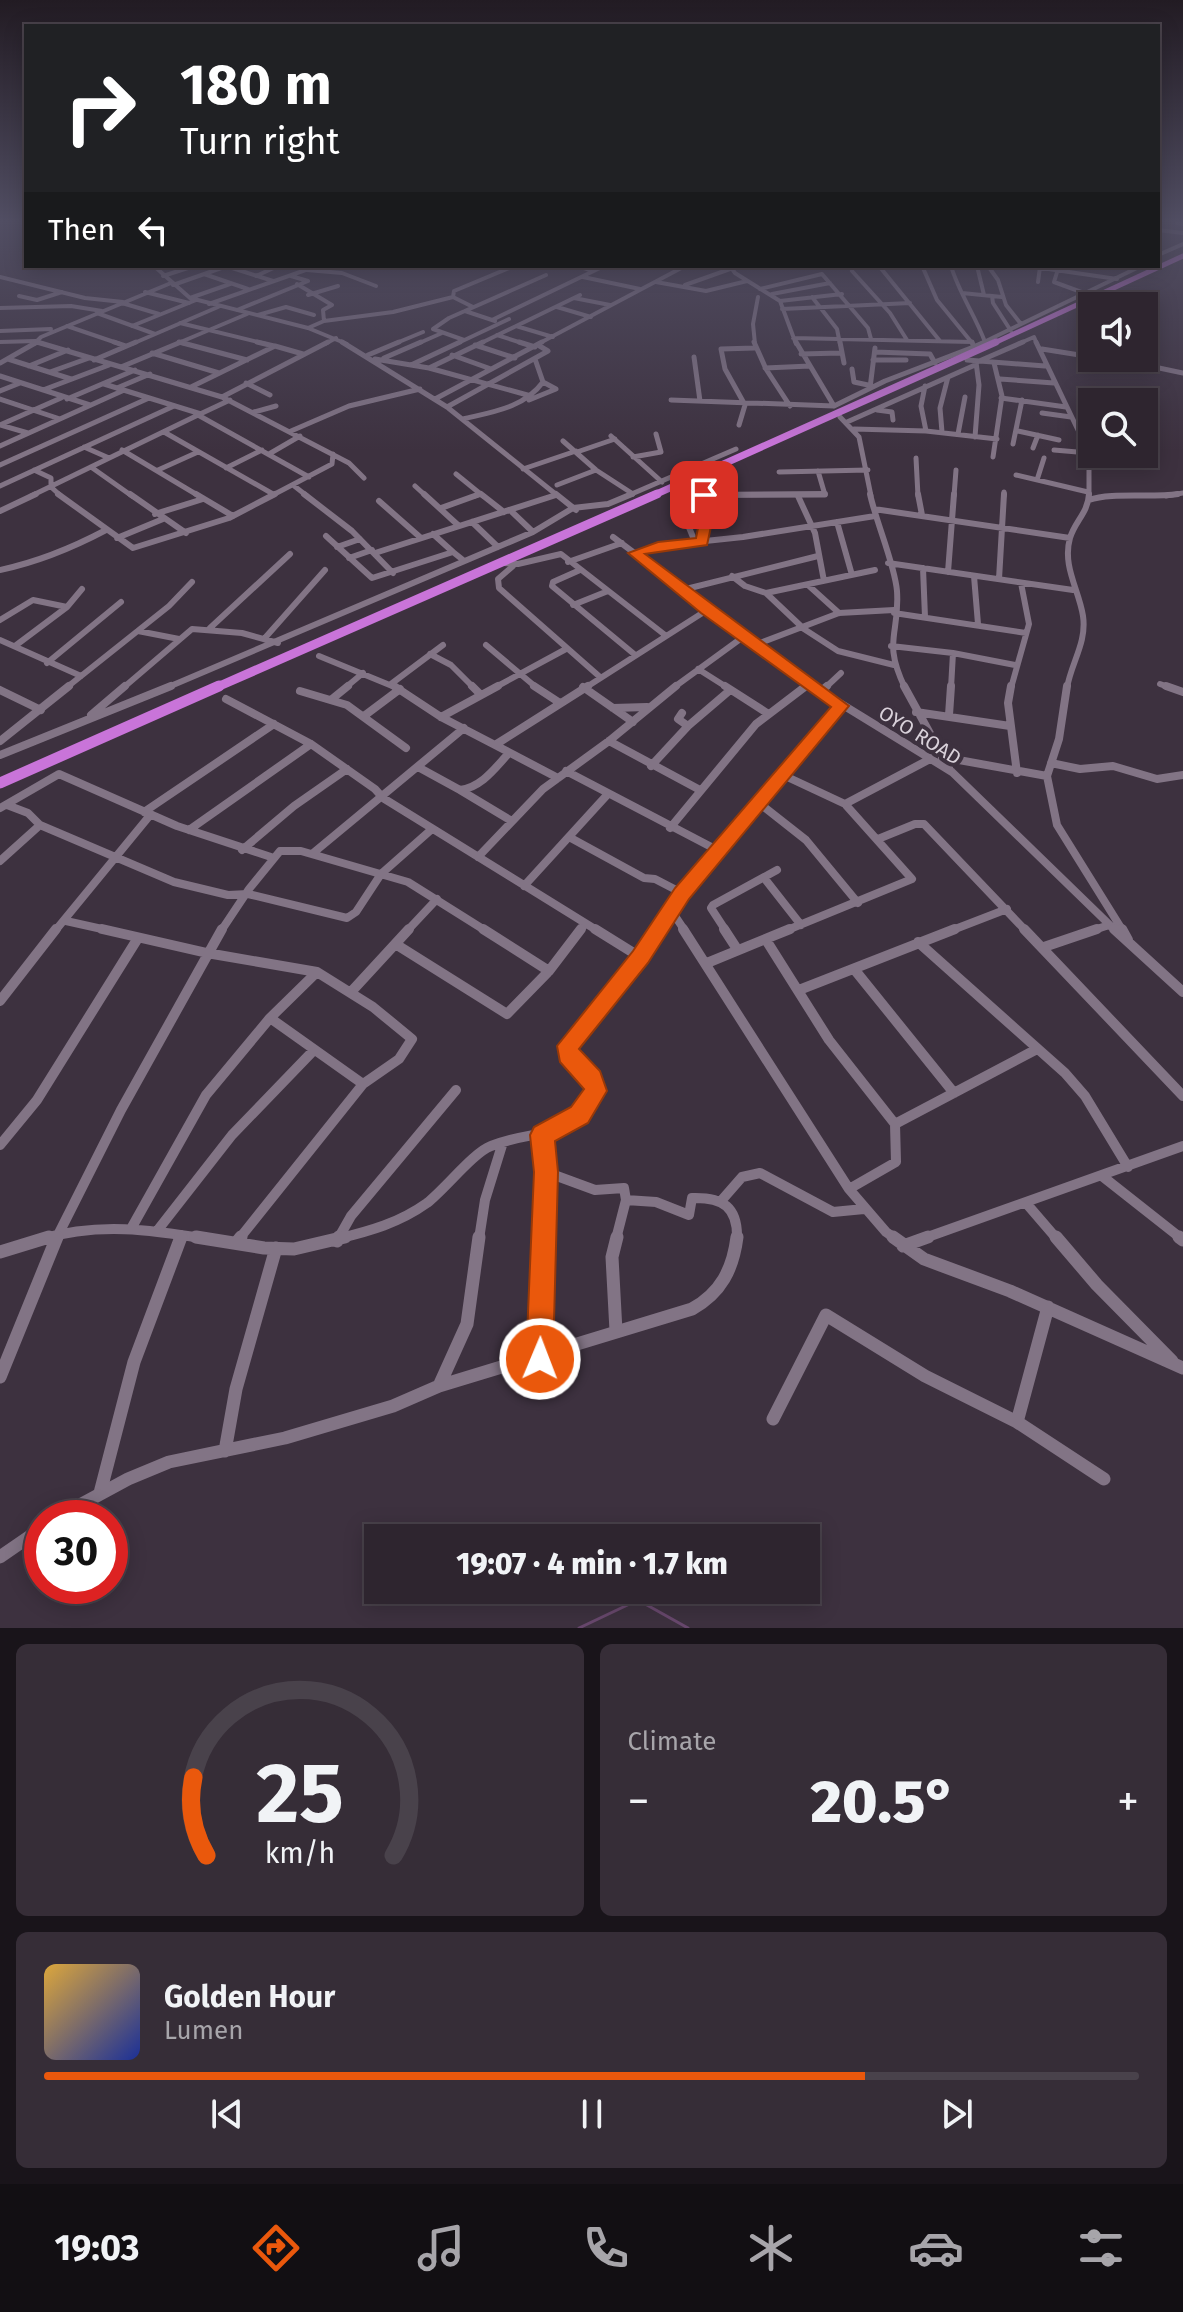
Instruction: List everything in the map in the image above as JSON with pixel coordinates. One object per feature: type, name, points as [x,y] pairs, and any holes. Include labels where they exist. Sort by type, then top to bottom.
[{"type":"highway","points":[[0,789],[509,565],[783,440],[973,347],[1084,299]]},
{"type":"highway","points":[[0,783],[361,621],[783,440],[843,419],[974,362],[1107,299]]},
{"type":"street","points":[[94,299],[123,302],[160,314]]},
{"type":"street","points":[[0,363],[66,325],[129,299]]},
{"type":"street","points":[[186,299],[308,328],[336,338],[447,407],[575,509]]},
{"type":"street","points":[[208,304],[223,299]]},
{"type":"street","points":[[236,311],[265,299]]},
{"type":"street","points":[[294,325],[332,305],[316,299]]},
{"type":"street","points":[[308,328],[324,321],[393,312],[445,299]]},
{"type":"street","points":[[457,299],[473,307]]},
{"type":"street","points":[[464,340],[433,329],[492,299]]},
{"type":"street","points":[[517,299],[591,317]]},
{"type":"street","points":[[492,320],[536,299]]},
{"type":"street","points":[[429,368],[571,299]]},
{"type":"street","points":[[586,299],[607,306]]},
{"type":"street","points":[[435,399],[621,299]]},
{"type":"street","points":[[758,299],[757,314],[752,324],[754,348],[790,406]]},
{"type":"street","points":[[778,299],[801,354],[834,406]]},
{"type":"street","points":[[780,301],[796,299]]},
{"type":"street","points":[[814,299],[837,329],[844,363]]},
{"type":"street","points":[[846,299],[873,339],[875,352],[869,387]]},
{"type":"street","points":[[876,299],[894,316],[907,340]]},
{"type":"street","points":[[907,299],[940,341]]},
{"type":"street","points":[[937,299],[967,331],[973,347]]},
{"type":"street","points":[[966,299],[985,342]]},
{"type":"street","points":[[992,299],[1011,331]]},
{"type":"street","points":[[1003,299],[1021,324]]},
{"type":"street","points":[[671,400],[834,406],[869,387],[1046,316],[1074,299]]},
{"type":"street","points":[[132,326],[192,300]]},
{"type":"street","points":[[312,313],[320,301]]},
{"type":"street","points":[[782,309],[910,303]]},
{"type":"street","points":[[0,308],[71,306],[100,312],[155,334]]},
{"type":"street","points":[[50,372],[139,341],[219,307]]},
{"type":"street","points":[[257,316],[286,307],[312,313]]},
{"type":"street","points":[[323,310],[324,321]]},
{"type":"street","points":[[465,311],[514,326]]},
{"type":"street","points":[[120,368],[247,314]]},
{"type":"street","points":[[411,365],[509,319]]},
{"type":"street","points":[[180,323],[303,354]]},
{"type":"street","points":[[66,325],[126,346]]},
{"type":"street","points":[[522,325],[553,337]]},
{"type":"street","points":[[0,331],[58,329]]},
{"type":"street","points":[[371,357],[423,332]]},
{"type":"street","points":[[384,358],[442,333]]},
{"type":"street","points":[[447,407],[548,351],[496,335]]},
{"type":"street","points":[[843,419],[876,410],[1033,337],[1042,349],[1045,366],[1078,431]]},
{"type":"street","points":[[222,397],[336,338]]},
{"type":"street","points":[[793,338],[940,341],[973,347]]},
{"type":"street","points":[[139,341],[149,344]]},
{"type":"street","points":[[0,342],[37,342],[222,397],[349,463],[364,478]]},
{"type":"street","points":[[178,342],[248,360]]},
{"type":"street","points":[[414,345],[433,355]]},
{"type":"street","points":[[475,345],[515,358]]},
{"type":"street","points":[[157,346],[167,347]]},
{"type":"street","points":[[191,387],[275,346]]},
{"type":"street","points":[[739,425],[746,414],[747,403],[720,358],[723,347],[754,348]]},
{"type":"street","points":[[1042,349],[1078,355]]},
{"type":"street","points":[[28,366],[69,350]]},
{"type":"street","points":[[875,352],[931,354],[935,363]]},
{"type":"street","points":[[152,353],[220,373]]},
{"type":"street","points":[[801,354],[840,353]]},
{"type":"street","points":[[0,355],[15,355]]},
{"type":"street","points":[[452,355],[491,369]]},
{"type":"street","points":[[371,357],[429,368],[531,396]]},
{"type":"street","points":[[694,357],[700,401]]},
{"type":"street","points":[[8,359],[71,379]]},
{"type":"street","points":[[463,419],[556,389],[543,382],[535,359]]},
{"type":"street","points":[[873,360],[906,360]]},
{"type":"street","points":[[974,362],[1045,366]]},
{"type":"street","points":[[974,362],[979,385],[975,437]]},
{"type":"street","points":[[993,457],[1001,398],[1000,379],[994,363]]},
{"type":"street","points":[[43,390],[109,365]]},
{"type":"street","points":[[765,368],[810,366]]},
{"type":"street","points":[[1158,368],[1183,373]]},
{"type":"street","points":[[852,369],[854,382],[869,387]]},
{"type":"street","points":[[0,425],[135,370]]},
{"type":"street","points":[[0,446],[150,374]]},
{"type":"street","points":[[0,376],[88,406]]},
{"type":"street","points":[[942,432],[940,408],[948,377]]},
{"type":"street","points":[[1000,379],[1054,383]]},
{"type":"street","points":[[524,401],[543,382]]},
{"type":"street","points":[[0,391],[20,383]]},
{"type":"street","points":[[246,383],[270,395]]},
{"type":"street","points":[[104,384],[200,415],[309,477]]},
{"type":"street","points":[[925,386],[921,406],[926,431]]},
{"type":"street","points":[[291,431],[349,406],[420,389]]},
{"type":"street","points":[[958,434],[965,397]]},
{"type":"street","points":[[2,462],[149,398]]},
{"type":"street","points":[[1001,398],[1066,407]]},
{"type":"street","points":[[0,399],[60,419]]},
{"type":"street","points":[[0,511],[230,400]]},
{"type":"street","points":[[1013,444],[1022,400]]},
{"type":"street","points":[[0,409],[12,404]]},
{"type":"street","points":[[0,486],[174,406]]},
{"type":"street","points":[[253,412],[276,406]]},
{"type":"street","points":[[810,407],[822,420]]},
{"type":"street","points":[[876,410],[892,412],[893,420]]},
{"type":"street","points":[[1042,413],[1071,417]]},
{"type":"street","points":[[843,419],[854,429],[868,470],[874,512],[897,590],[891,646],[894,665],[916,712],[952,772]]},
{"type":"street","points":[[0,425],[28,434]]},
{"type":"street","points":[[854,429],[942,432],[997,439]]},
{"type":"street","points":[[1018,431],[1059,440]]},
{"type":"street","points":[[164,432],[273,494]]},
{"type":"street","points":[[633,457],[661,452],[656,434]]},
{"type":"street","points":[[1033,448],[1038,435]]},
{"type":"street","points":[[226,468],[300,436]]},
{"type":"street","points":[[523,469],[613,437],[662,482]]},
{"type":"street","points":[[563,441],[596,470],[633,494]]},
{"type":"street","points":[[84,447],[109,458]]},
{"type":"street","points":[[0,755],[278,643],[533,532],[575,509],[608,504],[736,449]]},
{"type":"street","points":[[122,450],[233,516]]},
{"type":"street","points":[[1054,450],[1078,452]]},
{"type":"street","points":[[158,470],[198,452]]},
{"type":"street","points":[[51,487],[131,549],[233,516],[332,464],[333,454]]},
{"type":"street","points":[[916,458],[913,478],[918,488],[922,515]]},
{"type":"street","points":[[1037,480],[1044,458]]},
{"type":"street","points":[[91,467],[186,533]]},
{"type":"street","points":[[1089,468],[1088,508],[1070,538],[1068,566],[1083,617],[1083,642],[1068,682],[1059,739],[1047,776],[1057,825],[1106,900],[1128,941]]},
{"type":"street","points":[[34,470],[51,478],[51,487]]},
{"type":"street","points":[[557,485],[596,470]]},
{"type":"street","points":[[779,472],[868,470]]},
{"type":"street","points":[[948,572],[956,470]]},
{"type":"street","points":[[704,495],[826,495],[818,471]]},
{"type":"street","points":[[456,474],[533,532]]},
{"type":"street","points":[[1016,475],[1088,496],[1152,498],[1183,493]]},
{"type":"street","points":[[699,542],[707,513],[706,485],[723,477]]},
{"type":"street","points":[[293,485],[360,539],[393,573]]},
{"type":"street","points":[[415,486],[459,526]]},
{"type":"street","points":[[999,579],[1004,492]]},
{"type":"street","points":[[441,508],[480,494]]},
{"type":"street","points":[[349,558],[556,495]]},
{"type":"street","points":[[798,496],[812,526],[824,581]]},
{"type":"street","points":[[155,514],[203,499]]},
{"type":"street","points":[[379,501],[421,538]]},
{"type":"street","points":[[635,553],[658,546],[837,522],[874,512],[922,515],[1070,538]]},
{"type":"street","points":[[117,538],[163,519]]},
{"type":"street","points":[[472,522],[498,547]]},
{"type":"street","points":[[837,522],[852,575]]},
{"type":"street","points":[[688,525],[699,542]]},
{"type":"street","points":[[0,562],[4,569],[28,564],[76,546],[106,530]]},
{"type":"street","points":[[433,534],[463,560]]},
{"type":"street","points":[[326,536],[372,578],[453,552]]},
{"type":"street","name":"OYO ROAD","points":[[613,537],[820,692],[952,772],[1109,925],[1183,992]]},
{"type":"street","points":[[337,547],[360,539]]},
{"type":"street","points":[[568,562],[622,543]]},
{"type":"street","points":[[600,677],[499,588],[498,579],[509,565],[550,553],[561,554],[665,635]]},
{"type":"street","points":[[210,628],[290,554]]},
{"type":"street","points":[[682,590],[818,556]]},
{"type":"street","points":[[888,563],[1073,590]]},
{"type":"street","points":[[923,568],[925,617]]},
{"type":"street","points":[[264,639],[325,570]]},
{"type":"street","points":[[580,570],[551,584],[634,654]]},
{"type":"street","points":[[766,593],[875,570]]},
{"type":"street","points":[[732,576],[745,586],[766,593],[804,629],[838,651],[894,665]]},
{"type":"street","points":[[974,576],[978,624]]},
{"type":"street","points":[[1,738],[41,710],[169,606],[192,582]]},
{"type":"street","points":[[1017,773],[1010,726],[1009,690],[1029,624],[1021,583]]},
{"type":"street","points":[[808,585],[839,613]]},
{"type":"street","points":[[15,646],[67,607],[82,589]]},
{"type":"street","points":[[573,605],[608,591]]},
{"type":"street","points":[[0,620],[33,600],[67,607]]},
{"type":"street","points":[[47,663],[121,602]]},
{"type":"street","points":[[495,745],[707,610]]},
{"type":"street","points":[[755,645],[804,629],[839,613],[894,612],[1026,633]]},
{"type":"street","points":[[87,719],[192,629],[210,628],[278,643]]},
{"type":"street","points":[[138,631],[179,639]]},
{"type":"street","points":[[478,857],[510,820],[566,771],[743,637]]},
{"type":"street","points":[[0,640],[81,676]]},
{"type":"street","points":[[391,684],[443,645]]},
{"type":"street","points":[[486,645],[538,689],[560,703]]},
{"type":"street","points":[[891,646],[953,653],[1015,665]]},
{"type":"street","points":[[441,717],[566,649]]},
{"type":"street","points":[[949,715],[953,653]]},
{"type":"street","points":[[430,654],[457,669],[480,694]]},
{"type":"street","points":[[319,656],[391,684],[441,717],[558,778]]},
{"type":"street","points":[[698,669],[767,713]]},
{"type":"street","points":[[332,699],[363,673]]},
{"type":"street","points":[[820,692],[841,673]]},
{"type":"street","points":[[670,828],[767,713],[809,684]]},
{"type":"street","points":[[1160,684],[1183,692]]},
{"type":"street","points":[[583,687],[633,722]]},
{"type":"street","points":[[364,716],[400,689]]},
{"type":"street","points":[[0,690],[41,710]]},
{"type":"street","points":[[300,691],[332,699],[364,716],[406,748]]},
{"type":"street","points":[[651,766],[688,726],[729,691]]},
{"type":"street","points":[[226,699],[311,744],[375,789],[383,798],[640,957]]},
{"type":"street","points":[[0,1252],[59,1234],[132,1227],[276,1248],[294,1249],[337,1241],[402,1219],[428,1202],[479,1152],[503,1142],[542,1135],[579,1115],[596,1091],[592,1079],[568,1055],[568,1046],[640,957],[682,893],[841,706]]},
{"type":"street","points":[[613,708],[647,707]]},
{"type":"street","points":[[916,712],[1010,726]]},
{"type":"street","points":[[682,713],[678,719],[688,726]]},
{"type":"street","points":[[0,1001],[148,813],[274,724]]},
{"type":"street","points":[[312,854],[464,728]]},
{"type":"street","points":[[609,741],[700,790]]},
{"type":"street","points":[[189,830],[311,744]]},
{"type":"street","points":[[460,790],[475,787],[509,753]]},
{"type":"street","points":[[942,757],[1047,776]]},
{"type":"street","points":[[845,804],[932,758]]},
{"type":"street","points":[[1051,763],[1080,769],[1113,766],[1157,779],[1183,775]]},
{"type":"street","points":[[418,767],[510,820]]},
{"type":"street","points":[[242,850],[294,806],[347,769]]},
{"type":"street","points":[[566,771],[719,851]]},
{"type":"street","points":[[3,806],[59,774],[189,830],[242,850],[274,858]]},
{"type":"street","points":[[707,963],[912,879],[845,804],[783,775]]},
{"type":"street","points":[[524,886],[607,795]]},
{"type":"street","points":[[759,803],[806,840],[858,903]]},
{"type":"street","points":[[3,806],[28,813],[40,825],[116,861],[204,890],[232,898],[248,894],[347,918],[356,912],[381,874],[432,829]]},
{"type":"street","points":[[878,839],[915,824],[924,824],[1183,1096]]},
{"type":"street","points":[[0,861],[40,825]]},
{"type":"street","points":[[569,837],[644,878],[655,879],[682,893]]},
{"type":"street","points":[[0,1377],[6,1344],[116,1118],[207,953],[274,858],[288,849],[408,882],[549,971]]},
{"type":"street","points":[[737,949],[711,908],[777,870]]},
{"type":"street","points":[[765,879],[801,925]]},
{"type":"street","points":[[351,992],[437,899]]},
{"type":"street","points":[[799,990],[1007,909]]},
{"type":"street","points":[[671,910],[849,1189],[864,1209],[903,1246],[944,1268],[1048,1307],[1179,1366]]},
{"type":"street","points":[[66,921],[207,953],[317,972],[351,992],[412,1039],[399,1059],[363,1084],[237,1242]]},
{"type":"street","points":[[397,945],[502,1013],[512,1011],[549,971],[585,924]]},
{"type":"street","points":[[1044,947],[1109,925]]},
{"type":"street","points":[[0,1145],[37,1100],[138,938]]},
{"type":"street","points":[[766,940],[829,1040],[895,1124],[896,1162],[849,1189]]},
{"type":"street","points":[[918,942],[1085,1096],[1128,1167]]},
{"type":"street","points":[[854,969],[954,1093]]},
{"type":"street","points":[[132,1227],[206,1095],[270,1018],[317,972]]},
{"type":"street","points":[[270,1018],[363,1084]]},
{"type":"street","points":[[895,1124],[1037,1049]]},
{"type":"street","points":[[157,1231],[232,1135],[314,1050]]},
{"type":"street","points":[[337,1241],[347,1222],[456,1090]]},
{"type":"street","points":[[540,1359],[546,1172],[542,1135]]},
{"type":"street","points":[[439,1386],[463,1341],[476,1292],[483,1208],[503,1142]]},
{"type":"street","points":[[903,1246],[1183,1146]]},
{"type":"street","points":[[546,1172],[574,1184],[616,1191],[624,1188],[626,1200],[612,1257],[616,1331]]},
{"type":"street","points":[[721,1201],[742,1174],[760,1173],[833,1212],[864,1209]]},
{"type":"street","points":[[1102,1176],[1183,1240]]},
{"type":"street","points":[[88,1500],[169,1462],[299,1434],[393,1406],[439,1386],[540,1359],[616,1331],[683,1313],[714,1295],[735,1261],[736,1217],[731,1208],[710,1197],[692,1198],[689,1215],[656,1202],[626,1200]]},
{"type":"street","points":[[1026,1203],[1097,1285],[1179,1366]]},
{"type":"street","points":[[100,1493],[134,1362],[182,1235]]},
{"type":"street","points":[[225,1451],[236,1389],[276,1248]]},
{"type":"street","points":[[1017,1422],[1048,1307]]},
{"type":"street","points":[[773,1419],[826,1315],[925,1376],[1017,1422],[1104,1479]]},
{"type":"street","points":[[0,1557],[24,1540]]},
{"type":"waterway","points":[[579,1628],[638,1600],[688,1628]]},
{"type":"route","points":[[540,1359],[546,1172],[542,1135],[579,1115],[596,1091],[592,1079],[568,1055],[568,1046],[640,957],[682,893],[841,706],[707,610],[635,553],[658,546],[702,542],[707,513],[704,495]]}]
